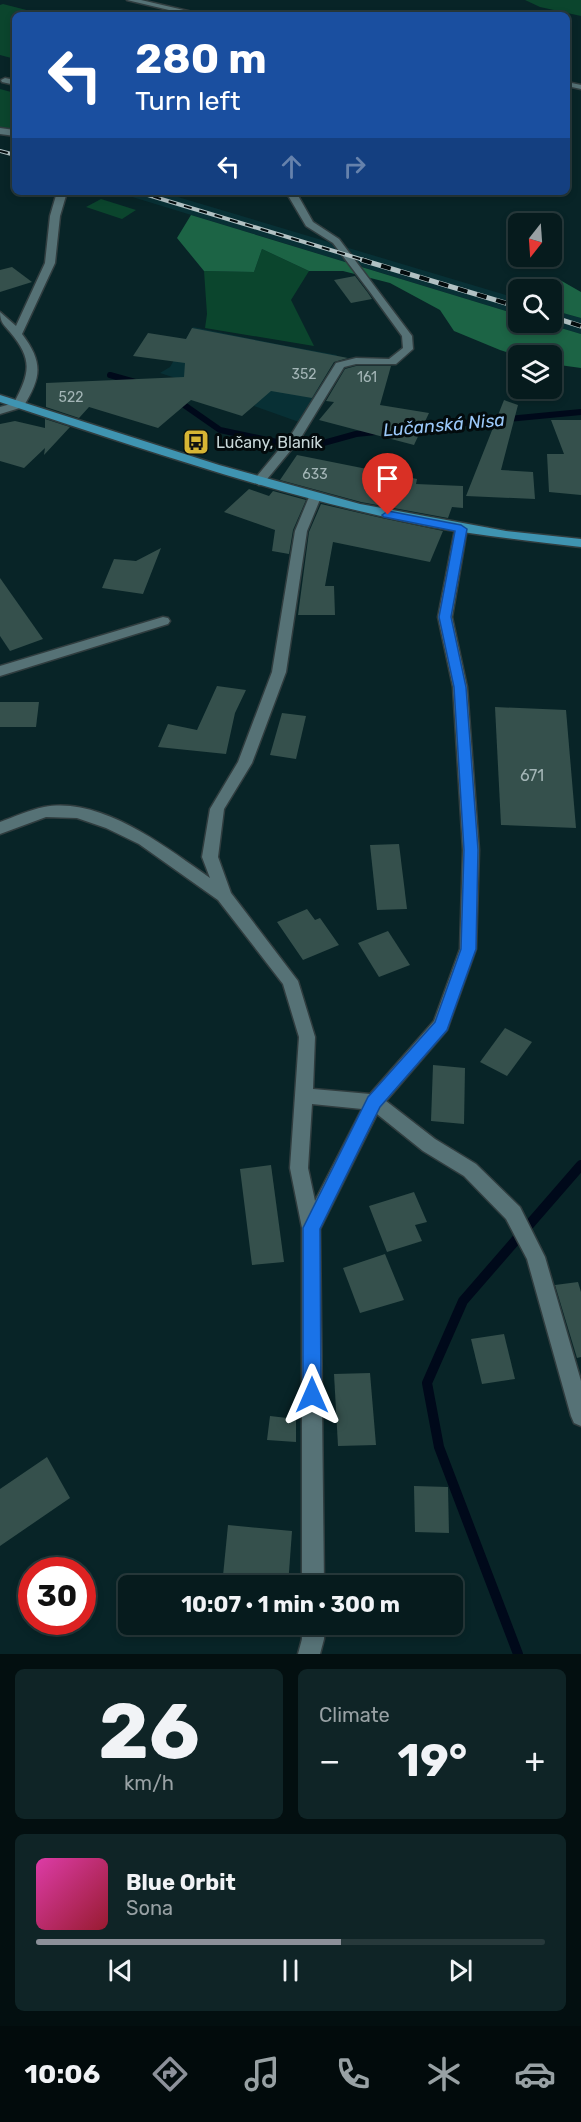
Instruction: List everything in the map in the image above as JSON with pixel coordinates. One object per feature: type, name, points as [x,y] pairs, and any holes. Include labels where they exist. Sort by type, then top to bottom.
[{"type":"main road","points":[[0,398],[315,497],[461,529],[581,543]]},
{"type":"street","points":[[131,0],[187,12]]},
{"type":"street","points":[[5,80],[12,82]]},
{"type":"street","points":[[17,334],[50,263],[55,216],[61,195]]},
{"type":"street","points":[[259,481],[296,437],[340,365],[356,361],[392,362],[408,348],[407,336],[374,290],[336,241],[309,224],[293,195]]},
{"type":"street","points":[[0,315],[17,334],[29,354],[33,374],[19,405],[0,411]]},
{"type":"street","points":[[224,896],[210,857],[217,809],[245,764],[279,672],[301,531],[315,497]]},
{"type":"street","points":[[312,1228],[374,1102],[441,1025],[468,949],[471,839],[460,687],[445,617],[461,529]]},
{"type":"street","points":[[0,671],[163,621]]},
{"type":"street","points":[[0,828],[45,812],[78,813],[111,824],[144,840],[224,896],[290,981],[307,1037],[299,1168],[312,1228],[313,1575]]},
{"type":"street","points":[[303,1096],[374,1102],[429,1145],[470,1170],[513,1213],[536,1257],[581,1416]]},
{"type":"street","points":[[309,1654],[313,1635]]},
{"type":"shaded area","points":[[126,195],[171,195],[508,296],[508,312]]},
{"type":"shaded area","points":[[562,313],[581,318],[581,334],[562,328]]},
{"type":"shaded area","points":[[193,327],[337,355],[299,422],[254,406],[262,398],[191,383],[160,373],[170,367]]},
{"type":"green space","points":[[525,0],[581,0],[581,16],[570,12],[540,7]]},
{"type":"green space","points":[[0,5],[34,12],[12,12],[12,58],[0,55]]},
{"type":"green space","points":[[0,89],[12,92],[12,129],[0,127]]},
{"type":"green space","points":[[101,199],[136,210],[122,219],[86,207]]},
{"type":"green space","points":[[191,215],[508,312],[508,333],[562,333],[562,328],[581,334],[581,368],[562,365],[562,345],[508,345],[508,353],[500,350],[454,331],[440,310],[390,283],[343,271],[309,271],[262,249],[254,272],[204,271],[177,238]]},
{"type":"green space","points":[[262,249],[309,271],[291,300],[314,346],[205,328],[207,314],[204,271],[254,272]]},
{"type":"green space","points":[[562,281],[581,292],[581,318],[562,313]]},
{"type":"building","points":[[12,267],[32,282],[0,292],[0,270]]},
{"type":"building","points":[[355,276],[372,299],[351,303],[334,280]]},
{"type":"building","points":[[192,328],[348,358],[334,362],[312,398],[271,391],[242,416],[191,400],[158,428],[89,407],[79,418],[46,407],[46,383],[184,377],[185,363],[133,356],[148,333],[186,339]]},
{"type":"building","points":[[356,366],[391,366],[380,405],[429,413],[414,445],[319,420],[334,402],[326,401],[345,369]]},
{"type":"building","points":[[504,400],[518,405],[501,470],[533,472],[535,499],[466,496]]},
{"type":"building","points":[[45,419],[70,427],[44,455],[45,448],[24,468],[0,461],[0,424],[15,421],[45,428]]},
{"type":"building","points":[[551,420],[581,420],[581,495],[549,492],[547,454],[564,454]]},
{"type":"building","points":[[297,455],[417,479],[416,484],[463,486],[463,508],[452,507],[448,518],[361,502],[280,480]]},
{"type":"building","points":[[249,489],[269,496],[273,491],[306,500],[293,530],[289,554],[272,551],[275,530],[224,512]]},
{"type":"building","points":[[321,504],[443,531],[430,562],[333,542],[325,586],[334,586],[335,615],[298,615],[309,532]]},
{"type":"building","points":[[161,548],[143,594],[102,588],[114,559],[136,561]]},
{"type":"building","points":[[0,578],[43,639],[10,651],[0,636]]},
{"type":"building","points":[[217,686],[246,690],[235,713],[226,754],[158,747],[168,724],[197,730]]},
{"type":"building","points":[[0,702],[39,702],[36,727],[0,727]]},
{"type":"building","points":[[495,707],[566,710],[576,828],[501,825]]},
{"type":"building","points":[[282,713],[306,716],[296,759],[270,755]]},
{"type":"building","points":[[399,844],[407,909],[377,910],[370,845]]},
{"type":"building","points":[[307,909],[315,920],[320,918],[339,945],[303,960],[277,922]]},
{"type":"building","points":[[388,931],[410,965],[379,977],[358,943]]},
{"type":"building","points":[[505,1028],[532,1042],[507,1076],[480,1062]]},
{"type":"building","points":[[433,1065],[465,1068],[464,1124],[431,1121]]},
{"type":"building","points":[[271,1165],[284,1262],[252,1265],[240,1169]]},
{"type":"building","points":[[414,1192],[427,1222],[415,1225],[422,1241],[387,1252],[369,1206]]},
{"type":"building","points":[[385,1254],[404,1300],[360,1313],[343,1268]]},
{"type":"building","points":[[578,1282],[581,1292],[581,1357],[577,1358],[555,1285]]},
{"type":"building","points":[[504,1334],[515,1379],[482,1384],[471,1339]]},
{"type":"building","points":[[370,1373],[376,1445],[338,1446],[334,1374]]},
{"type":"building","points":[[270,1416],[296,1419],[296,1442],[267,1440]]},
{"type":"building","points":[[47,1457],[70,1498],[0,1546],[0,1489]]},
{"type":"building","points":[[414,1486],[448,1487],[449,1533],[415,1532]]},
{"type":"building","points":[[228,1525],[292,1531],[289,1575],[223,1575]]},
{"type":"waterway","name":"Lučanská Nisa","points":[[110,375],[135,382]]},
{"type":"waterway","name":"Lučanská Nisa","points":[[177,400],[220,430],[277,442]]},
{"type":"waterway","name":"Lučanská Nisa","points":[[412,428],[581,412]]},
{"type":"waterway","name":"Lučanská Nisa","points":[[309,447],[356,434],[376,432]]},
{"type":"waterway","points":[[518,1654],[439,1447],[427,1383],[463,1301],[581,1165]]},
{"type":"railway","points":[[0,151],[12,154]]},
{"type":"railway","points":[[148,195],[367,261]]},
{"type":"railway","points":[[362,260],[508,304]]},
{"type":"railway","points":[[562,320],[581,326]]},
{"type":"place","name":"Lučany, Blaník","points":[[196,442]]},
{"type":"route","points":[[312,1395],[312,1228],[374,1102],[441,1025],[468,949],[471,850],[460,687],[445,617],[461,529],[388,515]]}]
